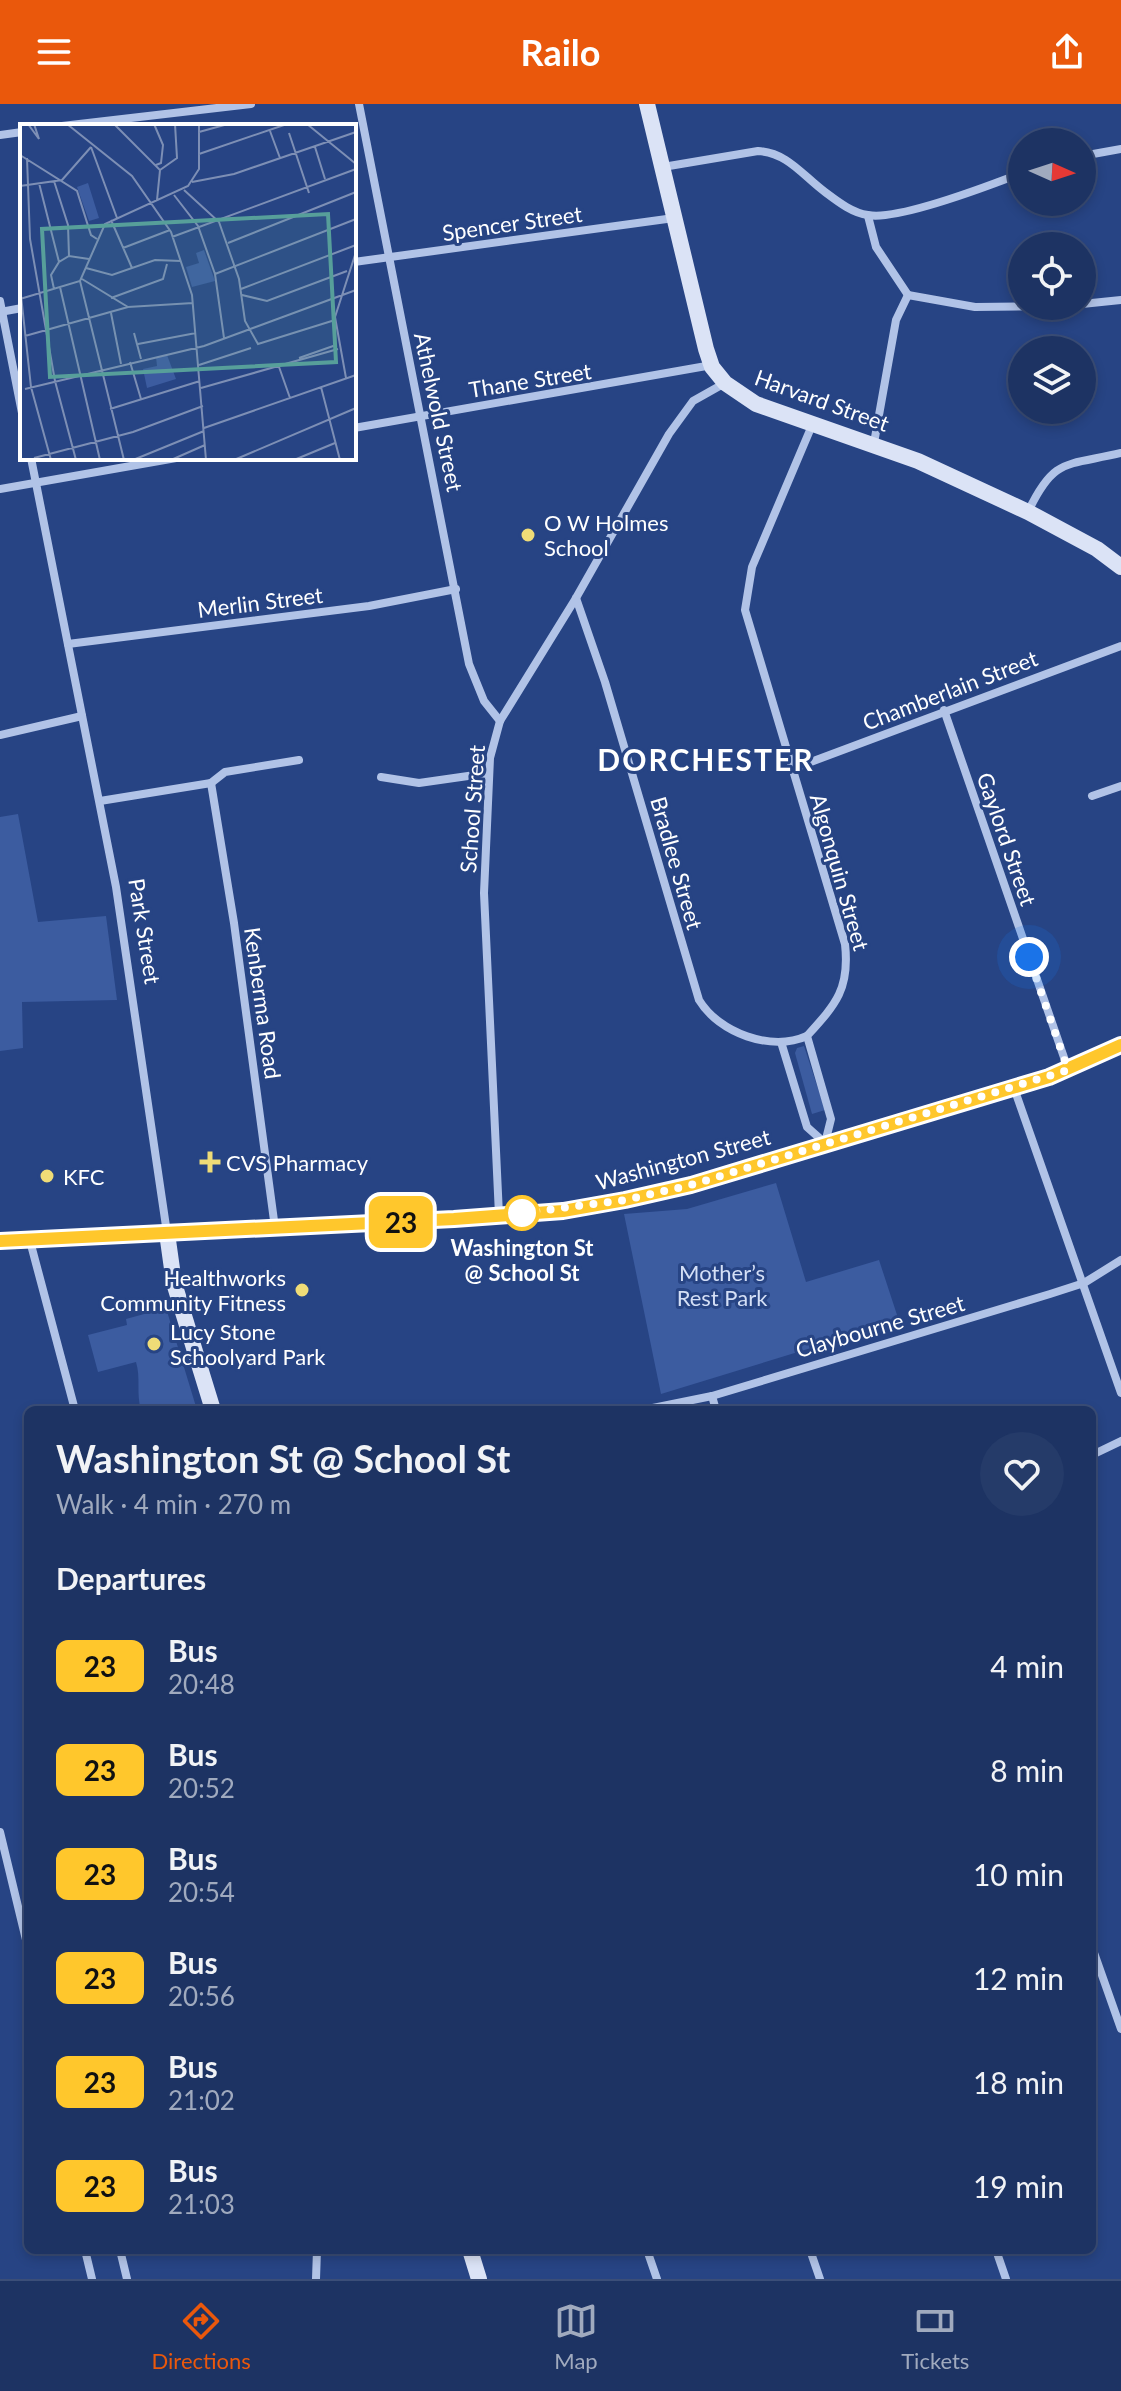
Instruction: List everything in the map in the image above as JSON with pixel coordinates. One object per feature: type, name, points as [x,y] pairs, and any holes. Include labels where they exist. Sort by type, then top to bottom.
[{"type":"main road","name":"Harvard Street","points":[[647,104],[712,365],[725,383],[756,404],[874,443],[1028,512],[1097,549],[1121,567]]},
{"type":"main road","name":"Washington Street","points":[[0,1241],[275,1229],[563,1211],[691,1185],[1014,1088],[1068,1070],[1121,1045]]},
{"type":"main road","name":"Park Street","points":[[167,1233],[174,1283],[212,1406]]},
{"type":"main road","points":[[471,2254],[479,2279]]},
{"type":"street","points":[[79,124],[251,104]]},
{"type":"street","name":"Athelwold Street","points":[[359,104],[469,664],[484,701],[500,721]]},
{"type":"street","points":[[0,135],[20,132]]},
{"type":"street","points":[[1096,153],[1121,149]]},
{"type":"street","points":[[663,167],[758,151],[774,152],[786,158],[842,204],[868,216],[960,197],[1008,178]]},
{"type":"street","points":[[868,216],[876,247],[908,295],[975,307],[1008,307]]},
{"type":"street","name":"Spencer Street","points":[[356,262],[675,218]]},
{"type":"street","points":[[874,443],[896,320],[908,295]]},
{"type":"street","points":[[1096,303],[1121,300]]},
{"type":"street","points":[[0,301],[20,403]]},
{"type":"street","name":"Thane Street","points":[[356,428],[712,365]]},
{"type":"street","name":"School Street","points":[[499,1215],[484,893],[489,773],[500,721],[576,598],[669,434],[693,401],[725,383]]},
{"type":"street","name":"Algonquin Street","points":[[807,1036],[830,1011],[846,984],[845,944],[749,629],[745,593],[752,567],[813,422]]},
{"type":"street","points":[[1028,512],[1047,476],[1056,469],[1121,453]]},
{"type":"street","name":"Park Street","points":[[31,460],[120,913],[167,1233]]},
{"type":"street","points":[[0,489],[164,460]]},
{"type":"street","name":"Merlin Street","points":[[68,644],[369,606],[456,589]]},
{"type":"street","name":"Bradlee Street","points":[[576,598],[605,682],[699,1000],[718,1023],[745,1035],[781,1042],[807,1036]]},
{"type":"street","name":"Chamberlain Street","points":[[792,769],[1121,646]]},
{"type":"street","name":"Gaylord Street","points":[[944,710],[1068,1070]]},
{"type":"street","points":[[0,735],[82,716]]},
{"type":"street","points":[[100,801],[211,783],[225,772],[299,760]]},
{"type":"street","points":[[381,777],[419,783],[489,773]]},
{"type":"street","name":"Kenberma Road","points":[[211,783],[234,923],[275,1229]]},
{"type":"street","points":[[1092,796],[1121,786]]},
{"type":"street","points":[[781,1042],[807,1127],[825,1143],[831,1119],[807,1036]]},
{"type":"street","points":[[1014,1088],[1121,1393]]},
{"type":"street","points":[[30,1241],[74,1406]]},
{"type":"street","name":"Claybourne Street","points":[[663,1406],[712,1396],[1084,1283],[1121,1260]]},
{"type":"street","points":[[712,1396],[715,1406]]},
{"type":"street","points":[[1096,1453],[1121,1441]]},
{"type":"street","points":[[1,1837],[24,1932]]},
{"type":"street","points":[[1096,1958],[1121,2029]]},
{"type":"street","points":[[86,2254],[92,2279]]},
{"type":"street","points":[[121,2254],[127,2279]]},
{"type":"street","points":[[316,2279],[317,2254]]},
{"type":"street","points":[[648,2254],[657,2279]]},
{"type":"street","points":[[811,2254],[820,2279]]},
{"type":"street","points":[[997,2254],[1006,2279]]},
{"type":"green space","points":[[18,814],[38,922],[106,916],[117,1000],[22,1002],[23,1048],[0,1051],[0,817]]},
{"type":"green space","points":[[804,1046],[825,1110],[812,1114],[795,1053],[797,1048]]},
{"type":"green space","name":"Mother’s Rest Park","points":[[776,1183],[806,1282],[879,1260],[899,1321],[661,1394],[624,1214],[687,1209]]},
{"type":"green space","name":"Lucy Stone Schoolyard Park","points":[[166,1308],[196,1406],[140,1406],[136,1362],[98,1372],[88,1335],[127,1325],[126,1319]]},
{"type":"bus line","name":"23","points":[[0,1241],[290,1228],[563,1211],[691,1185],[1049,1077],[1121,1045]]},
{"type":"place","name":"O W Holmes School","points":[[528,535]]},
{"type":"place","name":"CVS Pharmacy","points":[[210,1162]]},
{"type":"place","name":"KFC","points":[[47,1176]]},
{"type":"place","name":"Washington St @ School St","points":[[522,1213]]},
{"type":"place","name":"Healthworks Community Fitness","points":[[302,1290]]},
{"type":"place","name":"Lucy Stone Schoolyard Park","points":[[154,1344]]},
{"type":"district","name":"DORCHESTER","points":[[706,759]]},
{"type":"route","points":[[522,1213],[519,1213],[563,1211],[691,1185],[1068,1070],[1029,957]]}]
